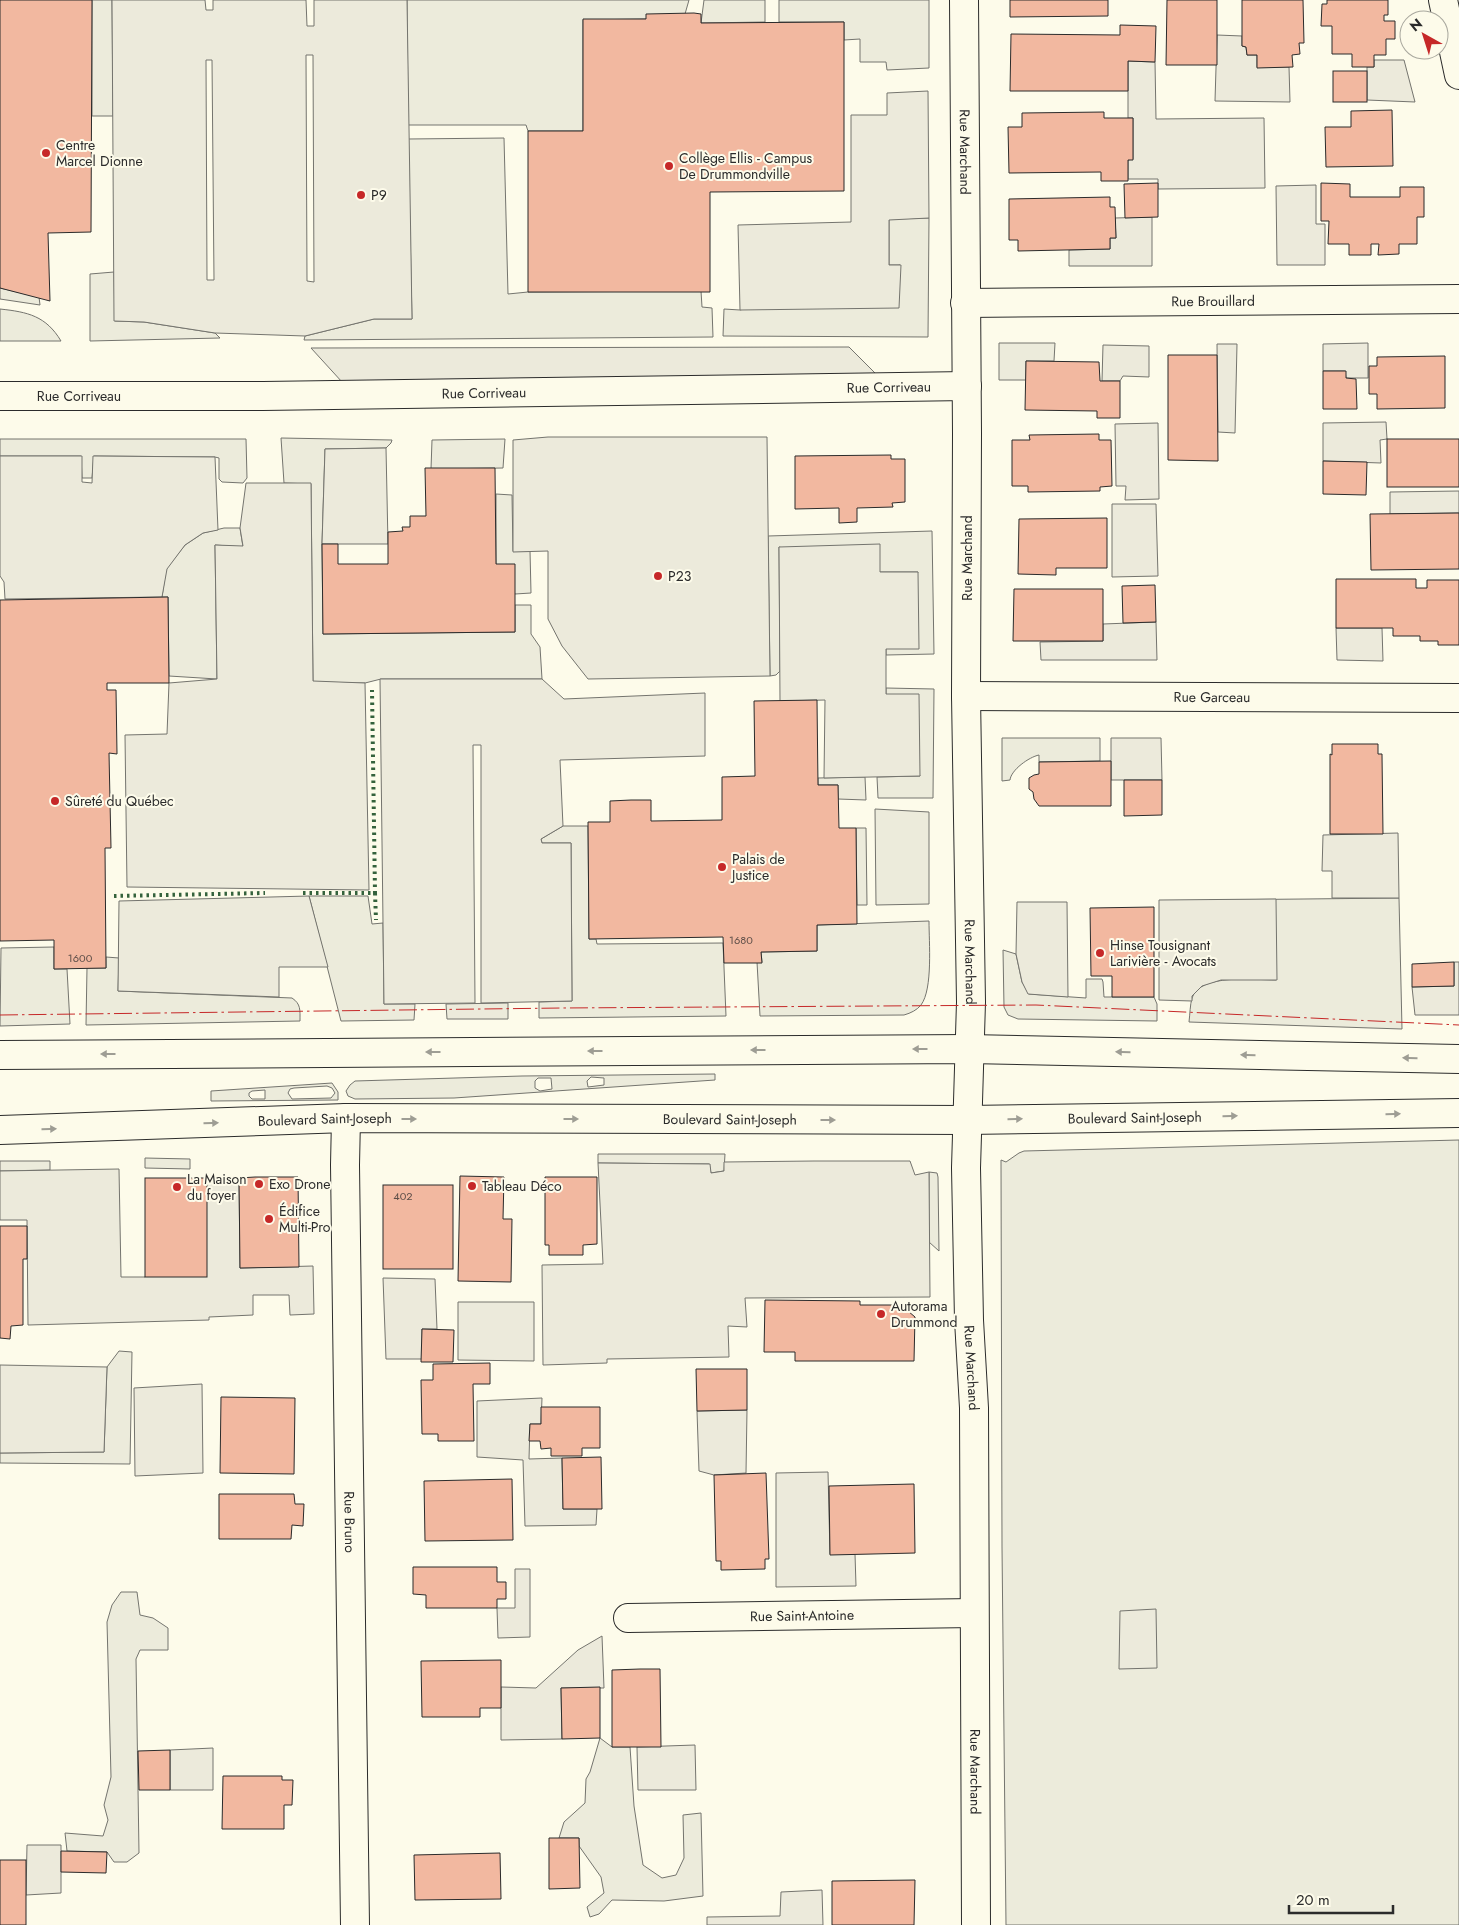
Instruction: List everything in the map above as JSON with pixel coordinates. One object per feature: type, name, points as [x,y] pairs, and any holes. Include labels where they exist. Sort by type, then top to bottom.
[{"type":"street","name":"Rue Marchand","points":[[964,0],[967,386],[966,696],[971,1002],[966,1120],[969,1320],[974,1408],[976,1925]]},
{"type":"street","points":[[1444,0],[1459,75]]},
{"type":"street","name":"Rue Brouillard","points":[[965,303],[1459,299]]},
{"type":"street","name":"Rue Corriveau","points":[[0,396],[263,396],[967,386]]},
{"type":"street","name":"Rue Garceau","points":[[966,696],[1459,698]]},
{"type":"street","points":[[0,1055],[969,1049],[1459,1059]]},
{"type":"street","name":"Boulevard Saint-Joseph","points":[[0,1130],[346,1118],[966,1120],[1459,1113]]},
{"type":"street","name":"Rue Bruno","points":[[346,1118],[345,1184],[355,1925]]},
{"type":"street","name":"Rue Saint-Antoine","points":[[628,1618],[974,1613]]},
{"type":"shaded area","points":[[92,0],[112,0],[113,116],[92,116]]},
{"type":"shaded area","name":"P9","points":[[112,0],[205,0],[206,10],[213,10],[213,0],[306,0],[307,26],[314,26],[314,0],[407,0],[412,319],[374,319],[305,336],[215,333],[144,322],[114,321]],"holes":[[[306,55],[313,55],[314,282],[307,281]],[[206,60],[212,60],[214,280],[207,280]]]},
{"type":"shaded area","points":[[407,0],[689,0],[685,14],[646,19],[583,20],[583,131],[528,131],[526,125],[408,125]]},
{"type":"shaded area","points":[[704,0],[765,0],[765,22],[701,23]]},
{"type":"shaded area","points":[[779,0],[929,0],[929,68],[887,70],[886,62],[860,62],[860,39],[844,40],[844,22],[779,22]]},
{"type":"shaded area","points":[[1217,35],[1242,36],[1242,46],[1246,47],[1247,55],[1257,55],[1257,67],[1289,67],[1290,102],[1215,101]]},
{"type":"shaded area","points":[[1374,60],[1404,60],[1415,102],[1367,100],[1367,67],[1374,67]]},
{"type":"shaded area","points":[[1128,61],[1155,62],[1156,119],[1264,118],[1265,188],[1158,189],[1158,179],[1128,179],[1128,160],[1133,159],[1133,118],[1128,118]]},
{"type":"shaded area","points":[[928,91],[929,218],[889,220],[889,265],[901,265],[899,308],[740,310],[738,225],[851,222],[851,115],[887,115],[887,93]]},
{"type":"shaded area","points":[[504,138],[508,294],[528,292],[701,291],[702,307],[712,308],[713,337],[304,340],[305,336],[374,319],[412,319],[408,139]]},
{"type":"shaded area","points":[[1316,185],[1316,224],[1325,224],[1325,265],[1277,265],[1276,186]]},
{"type":"shaded area","points":[[1152,217],[1152,266],[1069,266],[1069,250],[1110,249],[1110,238],[1116,238],[1115,218]]},
{"type":"shaded area","points":[[929,218],[928,337],[723,336],[724,309],[740,310],[900,265],[889,265],[889,219]]},
{"type":"shaded area","points":[[114,272],[115,321],[144,322],[215,333],[220,338],[90,341],[90,274]]},
{"type":"shaded area","points":[[0,288],[39,297],[40,305],[0,299]]},
{"type":"shaded area","points":[[0,309],[35,317],[49,326],[61,341],[0,341]]},
{"type":"shaded area","points":[[999,343],[1055,343],[1054,361],[1026,361],[1026,380],[999,380]]},
{"type":"shaded area","points":[[1368,343],[1368,378],[1346,378],[1345,371],[1323,371],[1323,344]]},
{"type":"shaded area","points":[[1217,344],[1237,344],[1235,433],[1218,432]]},
{"type":"shaded area","points":[[1103,345],[1149,346],[1149,377],[1123,376],[1120,381],[1102,381]]},
{"type":"shaded area","points":[[849,347],[890,388],[353,394],[311,348]]},
{"type":"shaded area","points":[[1386,422],[1387,439],[1380,440],[1381,463],[1323,461],[1323,423]]},
{"type":"shaded area","points":[[1158,423],[1159,499],[1125,500],[1126,486],[1116,486],[1115,424]]},
{"type":"shaded area","name":"P23","points":[[548,437],[767,437],[770,676],[588,679],[562,646],[548,619],[548,551],[513,552],[513,440]]},
{"type":"shaded area","points":[[281,438],[392,440],[386,448],[325,449],[322,544],[323,634],[515,632],[515,605],[531,605],[531,634],[540,647],[542,679],[381,679],[365,683],[313,682],[311,484],[284,483]]},
{"type":"shaded area","points":[[0,439],[246,439],[247,478],[243,483],[222,482],[219,479],[219,458],[215,457],[94,456],[92,478],[82,478],[81,456],[0,456]]},
{"type":"shaded area","points":[[505,439],[503,468],[431,469],[432,440]]},
{"type":"shaded area","points":[[386,448],[388,544],[322,544],[325,449]]},
{"type":"shaded area","points":[[0,456],[82,456],[82,482],[92,483],[93,456],[215,457],[218,530],[203,533],[185,545],[167,569],[162,597],[5,599],[4,582],[0,576]]},
{"type":"shaded area","points":[[246,483],[311,483],[313,681],[365,683],[369,890],[127,887],[125,735],[167,734],[169,683],[217,679],[215,545],[243,546],[240,528]]},
{"type":"shaded area","points":[[1459,491],[1459,513],[1390,514],[1390,492]]},
{"type":"shaded area","points":[[496,494],[512,495],[513,551],[530,551],[531,593],[515,594],[496,564]]},
{"type":"shaded area","points":[[1112,504],[1156,504],[1158,576],[1112,577]]},
{"type":"shaded area","points":[[224,528],[240,528],[243,547],[215,545],[217,679],[169,676],[168,597],[162,597],[166,569],[185,545],[203,533]]},
{"type":"shaded area","points":[[932,531],[934,654],[886,655],[886,649],[918,572],[880,572],[779,547],[780,671],[776,675],[770,676],[768,536]]},
{"type":"shaded area","points":[[880,544],[880,572],[918,572],[919,649],[886,649],[886,694],[919,694],[920,776],[824,778],[825,700],[780,701],[779,547]]},
{"type":"shaded area","points":[[1156,622],[1157,660],[1041,660],[1040,642],[1103,641],[1103,624]]},
{"type":"shaded area","points":[[1336,628],[1382,628],[1383,661],[1337,660]]},
{"type":"shaded area","points":[[380,679],[542,679],[564,699],[705,693],[705,756],[560,760],[563,826],[541,839],[542,843],[571,843],[572,1001],[481,1003],[481,745],[473,745],[475,1003],[384,1004]]},
{"type":"shaded area","points":[[886,688],[934,689],[933,798],[878,798],[877,777],[920,776],[886,695]]},
{"type":"shaded area","points":[[1002,738],[1100,738],[1100,761],[1039,762],[1039,755],[1021,764],[1010,780],[1002,781]]},
{"type":"shaded area","points":[[1111,738],[1161,738],[1162,780],[1111,780]]},
{"type":"shaded area","points":[[865,777],[866,800],[838,799],[838,785],[818,785],[818,778]]},
{"type":"shaded area","points":[[875,809],[929,812],[929,904],[876,905]]},
{"type":"shaded area","points":[[563,826],[588,826],[589,939],[596,939],[597,944],[723,943],[726,1016],[539,1018],[539,1002],[572,1001],[571,843],[542,843],[541,839]]},
{"type":"shaded area","points":[[856,828],[866,828],[867,905],[857,905]]},
{"type":"shaded area","points":[[1398,833],[1399,898],[1332,898],[1332,871],[1322,871],[1323,835]]},
{"type":"shaded area","points":[[309,896],[368,896],[372,924],[383,923],[384,1004],[415,1004],[414,1020],[341,1021]]},
{"type":"shaded area","points":[[309,896],[328,967],[279,967],[279,997],[118,991],[119,901]]},
{"type":"shaded area","points":[[1399,898],[1402,1029],[1189,1022],[1192,998],[1197,990],[1206,985],[1217,981],[1242,979],[1276,980],[1209,900]]},
{"type":"shaded area","points":[[1276,899],[1277,980],[1221,980],[1202,986],[1192,996],[1192,1001],[1159,1000],[1159,900]]},
{"type":"shaded area","points":[[1017,902],[1067,902],[1068,997],[1028,994],[1022,982],[1016,954]]},
{"type":"shaded area","points":[[929,921],[929,977],[925,998],[914,1011],[904,1015],[760,1016],[757,962],[762,962],[761,952],[817,951],[817,925]]},
{"type":"shaded area","points":[[54,947],[54,969],[67,969],[70,1024],[0,1026],[1,948]]},
{"type":"shaded area","points":[[1003,950],[1016,954],[1022,982],[1029,994],[1086,998],[1086,979],[1102,979],[1104,997],[1154,997],[1157,1004],[1157,1021],[1018,1019],[1008,1015],[1004,1007]]},
{"type":"shaded area","points":[[106,957],[119,958],[118,991],[292,998],[300,1010],[300,1021],[86,1025],[87,968],[106,968]]},
{"type":"shaded area","points":[[1454,962],[1459,962],[1459,1015],[1415,1015],[1412,987],[1454,986]]},
{"type":"shaded area","points":[[508,1003],[508,1019],[447,1019],[446,1004]]},
{"type":"shaded area","points":[[715,1074],[715,1080],[454,1098],[355,1099],[348,1096],[346,1091],[355,1081],[522,1076]],"holes":[[[591,1077],[604,1078],[604,1085],[588,1087],[587,1081]],[[538,1078],[551,1078],[552,1089],[540,1091],[535,1088],[535,1081]]]},
{"type":"shaded area","points":[[332,1083],[338,1092],[338,1100],[211,1101],[211,1091]],"holes":[[[327,1086],[332,1088],[335,1093],[331,1098],[292,1099],[288,1093],[290,1089],[294,1088]],[[265,1090],[265,1099],[252,1099],[249,1096],[249,1093],[252,1091]]]},
{"type":"shaded area","points":[[1459,1140],[1459,1925],[1006,1925],[1002,1547],[1001,1160],[1006,1162],[1024,1151]]},
{"type":"shaded area","points":[[598,1154],[725,1154],[724,1171],[711,1173],[709,1164],[598,1163]]},
{"type":"shaded area","points":[[145,1158],[190,1159],[190,1169],[145,1168]]},
{"type":"shaded area","points":[[0,1161],[50,1161],[50,1170],[0,1171]]},
{"type":"shaded area","points":[[910,1161],[915,1175],[929,1172],[930,1297],[745,1298],[747,1327],[728,1326],[729,1357],[607,1359],[607,1363],[543,1365],[542,1265],[603,1264],[598,1163],[710,1164],[711,1173],[724,1171],[724,1162]]},
{"type":"shaded area","points":[[119,1169],[121,1277],[145,1277],[207,1178],[239,1178],[240,1268],[313,1266],[314,1314],[290,1315],[289,1295],[253,1295],[253,1315],[209,1317],[209,1320],[28,1325],[27,1220],[0,1220],[0,1171]]},
{"type":"shaded area","points":[[929,1172],[937,1173],[938,1177],[939,1251],[929,1242]]},
{"type":"shaded area","points":[[383,1278],[435,1279],[437,1329],[422,1329],[422,1359],[386,1359]]},
{"type":"shaded area","points":[[458,1302],[534,1302],[534,1361],[458,1360]]},
{"type":"shaded area","points":[[119,1351],[132,1352],[130,1464],[0,1463],[0,1453],[104,1452],[107,1367]]},
{"type":"shaded area","points":[[0,1365],[107,1367],[104,1452],[0,1453]]},
{"type":"shaded area","points":[[202,1384],[203,1473],[135,1476],[134,1388]]},
{"type":"shaded area","points":[[542,1398],[541,1424],[530,1424],[529,1459],[562,1458],[563,1509],[597,1509],[596,1525],[525,1526],[523,1460],[477,1457],[477,1401]]},
{"type":"shaded area","points":[[747,1410],[746,1473],[714,1475],[699,1471],[697,1411]]},
{"type":"shaded area","points":[[828,1472],[830,1554],[855,1554],[856,1586],[776,1587],[776,1473]]},
{"type":"shaded area","points":[[515,1569],[530,1569],[530,1637],[498,1638],[497,1608],[515,1608]]},
{"type":"shaded area","points":[[121,1592],[137,1592],[140,1615],[153,1618],[168,1628],[168,1650],[140,1650],[136,1659],[139,1853],[127,1862],[114,1862],[107,1852],[67,1851],[65,1833],[103,1836],[108,1820],[104,1805],[111,1777],[107,1622],[112,1605]]},
{"type":"shaded area","points":[[1156,1609],[1157,1668],[1119,1669],[1120,1611]]},
{"type":"shaded area","points":[[602,1636],[604,1688],[561,1688],[562,1739],[501,1740],[501,1687],[536,1688],[578,1650]]},
{"type":"shaded area","points":[[600,1738],[612,1747],[630,1747],[634,1806],[643,1865],[662,1878],[676,1875],[684,1858],[683,1815],[701,1813],[703,1896],[664,1901],[612,1900],[599,1914],[590,1917],[587,1907],[604,1893],[601,1877],[579,1846],[579,1838],[559,1838],[564,1822],[585,1803],[586,1779],[590,1772]]},
{"type":"shaded area","points":[[695,1745],[696,1790],[638,1790],[637,1747]]},
{"type":"shaded area","points":[[213,1748],[213,1790],[170,1790],[170,1750]]},
{"type":"shaded area","points":[[27,1845],[61,1845],[61,1893],[26,1895]]},
{"type":"shaded area","points":[[822,1890],[823,1925],[707,1925],[707,1917],[780,1916],[781,1892]]},
{"type":"building","name":"Centre Marcel Dionne","points":[[0,0],[92,0],[91,232],[48,233],[50,301],[0,288]]},
{"type":"building","points":[[1010,0],[1108,0],[1108,16],[1010,17]]},
{"type":"building","points":[[1167,0],[1217,0],[1217,65],[1166,65]]},
{"type":"building","points":[[1242,0],[1303,0],[1304,43],[1299,43],[1300,54],[1292,55],[1293,67],[1257,68],[1257,55],[1247,55],[1246,47],[1242,46]]},
{"type":"building","points":[[1327,0],[1388,0],[1388,15],[1384,15],[1384,21],[1395,21],[1395,39],[1386,39],[1386,55],[1374,55],[1374,67],[1352,67],[1352,54],[1332,54],[1332,26],[1321,26],[1322,4],[1327,4]]},
{"type":"building","points":[[646,14],[701,14],[701,23],[844,22],[844,191],[710,192],[710,292],[528,292],[528,131],[583,131],[583,19],[646,19]]},
{"type":"building","points":[[1120,25],[1156,26],[1155,62],[1128,61],[1128,91],[1010,91],[1011,34],[1120,35]]},
{"type":"building","points":[[1333,71],[1367,71],[1367,102],[1333,102]]},
{"type":"building","points":[[1392,110],[1393,166],[1326,167],[1325,127],[1351,127],[1351,111]]},
{"type":"building","points":[[1104,112],[1104,118],[1133,118],[1133,160],[1128,160],[1128,181],[1101,181],[1101,172],[1009,173],[1008,127],[1022,127],[1022,113]]},
{"type":"building","points":[[1158,183],[1158,217],[1125,218],[1124,184]]},
{"type":"building","points":[[1321,183],[1350,184],[1350,197],[1400,197],[1400,187],[1424,187],[1424,217],[1417,217],[1417,244],[1399,244],[1399,254],[1378,255],[1379,244],[1371,244],[1371,255],[1349,255],[1349,244],[1328,244],[1329,221],[1321,221]]},
{"type":"building","points":[[1110,197],[1110,207],[1115,207],[1116,238],[1110,238],[1110,249],[1018,251],[1018,240],[1009,240],[1009,199]]},
{"type":"building","points":[[1168,355],[1217,355],[1218,461],[1168,460]]},
{"type":"building","points":[[1445,356],[1445,408],[1377,409],[1377,394],[1369,394],[1369,366],[1377,366],[1377,357]]},
{"type":"building","points":[[1026,361],[1099,362],[1100,381],[1120,381],[1120,418],[1097,418],[1097,411],[1025,410]]},
{"type":"building","points":[[1323,371],[1346,371],[1346,378],[1356,379],[1357,409],[1323,409]]},
{"type":"building","points":[[1099,434],[1099,440],[1111,440],[1112,486],[1100,487],[1100,491],[1028,492],[1028,486],[1012,486],[1012,440],[1030,440],[1029,435]]},
{"type":"building","points":[[1387,439],[1459,439],[1459,487],[1387,487]]},
{"type":"building","points":[[891,455],[891,459],[905,459],[905,502],[892,503],[893,507],[857,508],[857,522],[839,523],[839,508],[795,509],[795,456]]},
{"type":"building","points":[[1323,461],[1367,462],[1366,495],[1323,494]]},
{"type":"building","points":[[425,468],[495,468],[496,564],[515,564],[515,632],[323,634],[322,544],[338,544],[338,564],[388,564],[388,532],[403,531],[402,527],[410,527],[410,516],[426,516]]},
{"type":"building","points":[[1459,513],[1459,569],[1371,570],[1370,514]]},
{"type":"building","points":[[1107,518],[1107,568],[1056,568],[1056,575],[1018,574],[1019,519]]},
{"type":"building","points":[[1336,579],[1416,579],[1416,588],[1427,588],[1427,580],[1459,580],[1459,645],[1438,645],[1438,641],[1420,641],[1420,636],[1393,636],[1393,628],[1336,628]]},
{"type":"building","points":[[1155,585],[1156,622],[1123,623],[1122,586]]},
{"type":"building","points":[[1014,589],[1103,589],[1103,641],[1013,641]]},
{"type":"building","name":"Sûreté du Québec","points":[[168,597],[169,683],[107,683],[107,690],[116,690],[117,754],[109,753],[111,848],[105,848],[106,968],[54,969],[54,940],[0,941],[0,600]]},
{"type":"building","name":"Palais de Justice","points":[[817,700],[818,785],[838,785],[839,828],[856,828],[857,924],[817,925],[817,951],[761,952],[762,963],[724,963],[723,937],[589,939],[588,822],[610,822],[610,801],[631,800],[651,800],[651,821],[722,820],[722,777],[755,776],[754,701]]},
{"type":"building","points":[[1332,744],[1378,744],[1378,754],[1382,754],[1383,834],[1330,834],[1330,754],[1332,755]]},
{"type":"building","points":[[1111,761],[1111,806],[1039,806],[1034,799],[1033,792],[1029,789],[1029,778],[1039,774],[1039,762]]},
{"type":"building","points":[[1124,780],[1162,780],[1162,815],[1124,816]]},
{"type":"building","points":[[1154,907],[1154,997],[1112,997],[1112,976],[1091,976],[1090,908]]},
{"type":"building","points":[[1454,962],[1454,986],[1412,987],[1412,964]]},
{"type":"building","points":[[460,1176],[504,1177],[503,1219],[512,1219],[511,1282],[458,1281]]},
{"type":"building","name":"Édifice Multi-Pro","points":[[298,1177],[299,1267],[240,1268],[239,1178]]},
{"type":"building","points":[[545,1177],[597,1177],[597,1244],[583,1245],[583,1255],[549,1255],[549,1245],[545,1245]]},
{"type":"building","points":[[145,1178],[207,1178],[207,1277],[145,1277]]},
{"type":"building","points":[[383,1185],[453,1185],[453,1269],[383,1269]]},
{"type":"building","points":[[0,1226],[27,1226],[27,1259],[23,1259],[23,1325],[11,1326],[10,1339],[0,1338]]},
{"type":"building","points":[[765,1300],[860,1301],[860,1305],[901,1305],[915,1317],[914,1361],[795,1361],[795,1352],[764,1352]]},
{"type":"building","points":[[422,1329],[454,1330],[453,1362],[421,1362]]},
{"type":"building","points":[[490,1363],[490,1384],[473,1384],[474,1441],[438,1441],[438,1434],[422,1434],[421,1380],[433,1380],[433,1364]]},
{"type":"building","points":[[696,1369],[747,1369],[747,1410],[697,1411]]},
{"type":"building","points":[[221,1397],[295,1398],[294,1474],[220,1473]]},
{"type":"building","points":[[541,1407],[600,1407],[600,1448],[582,1448],[582,1456],[551,1456],[551,1448],[541,1449],[540,1441],[529,1441],[530,1424],[541,1424]]},
{"type":"building","points":[[601,1457],[602,1509],[563,1509],[562,1458]]},
{"type":"building","points":[[766,1473],[769,1559],[765,1559],[765,1569],[721,1570],[721,1561],[716,1561],[714,1475]]},
{"type":"building","points":[[512,1479],[513,1540],[425,1541],[424,1481]]},
{"type":"building","points":[[914,1484],[915,1553],[830,1555],[829,1486]]},
{"type":"building","points":[[219,1494],[294,1494],[295,1504],[304,1504],[303,1526],[292,1525],[291,1539],[219,1539]]},
{"type":"building","points":[[413,1567],[497,1567],[497,1582],[506,1582],[506,1599],[497,1599],[497,1608],[426,1608],[426,1595],[413,1594]]},
{"type":"building","points":[[501,1660],[501,1708],[480,1708],[480,1717],[422,1717],[421,1661]]},
{"type":"building","points":[[660,1669],[661,1747],[612,1747],[612,1670]]},
{"type":"building","points":[[600,1687],[600,1738],[562,1739],[561,1688]]},
{"type":"building","points":[[170,1750],[170,1790],[139,1790],[138,1751]]},
{"type":"building","points":[[223,1776],[282,1776],[282,1780],[293,1780],[292,1805],[284,1805],[284,1829],[222,1829]]},
{"type":"building","points":[[549,1838],[579,1838],[580,1888],[549,1889]]},
{"type":"building","points":[[61,1851],[107,1852],[106,1873],[61,1872]]},
{"type":"building","points":[[500,1853],[501,1899],[415,1900],[414,1855]]},
{"type":"building","points":[[0,1860],[26,1860],[26,1925],[0,1925]]},
{"type":"building","points":[[915,1880],[914,1925],[832,1925],[832,1881]]},
{"type":"hedge","points":[[303,893],[375,893],[372,690]]},
{"type":"hedge","points":[[114,896],[265,893]]},
{"type":"hedge","points":[[375,893],[376,920]]},
{"type":"power","points":[[0,1015],[562,1008],[1036,1005],[1459,1025]]},
{"type":"place","name":"Centre Marcel Dionne","points":[[46,153]]},
{"type":"place","name":"Collège Ellis - Campus De Drummondville","points":[[669,166]]},
{"type":"place","name":"P9","points":[[361,195]]},
{"type":"place","name":"P23","points":[[658,576]]},
{"type":"place","name":"Sûreté du Québec","points":[[55,801]]},
{"type":"place","name":"Palais de Justice","points":[[722,867]]},
{"type":"place","name":"Hinse Tousignant Larivière - Avocats","points":[[1100,953]]},
{"type":"place","name":"Exo Drone","points":[[259,1184]]},
{"type":"place","name":"Tableau Déco","points":[[472,1186]]},
{"type":"place","name":"La Maison du foyer","points":[[177,1187]]},
{"type":"place","name":"Édifice Multi-Pro","points":[[269,1219]]},
{"type":"place","name":"Autorama Drummond","points":[[881,1314]]}]
